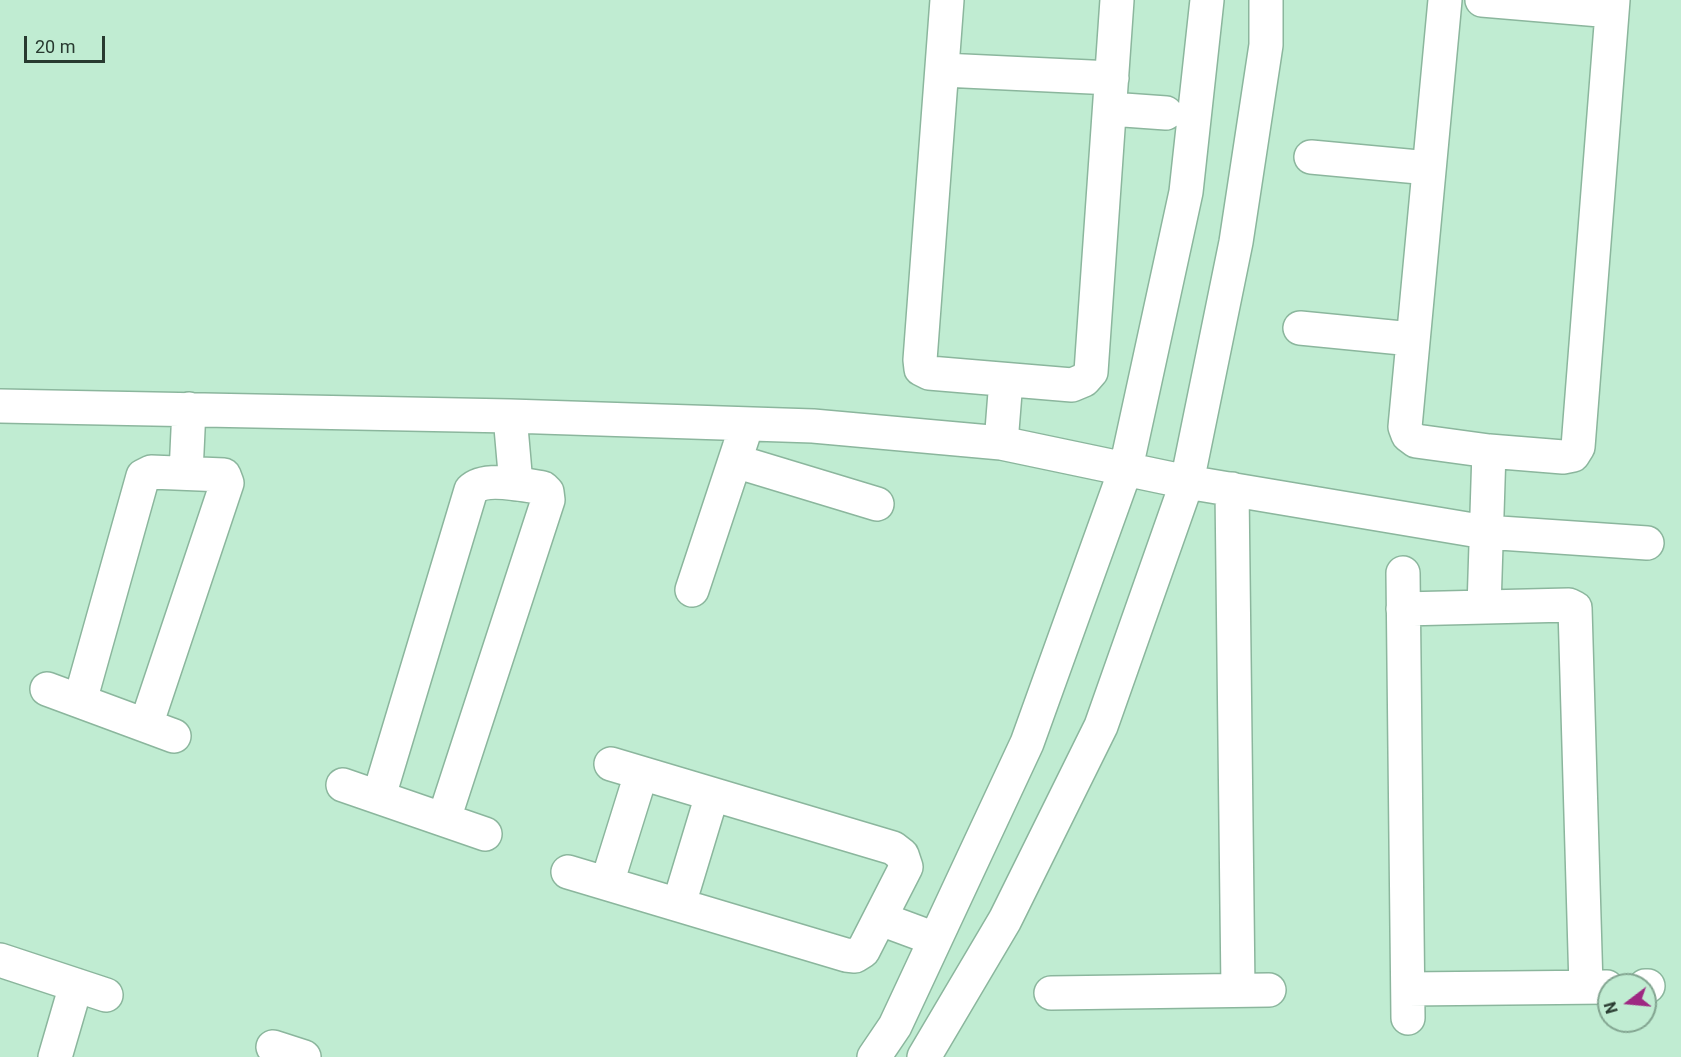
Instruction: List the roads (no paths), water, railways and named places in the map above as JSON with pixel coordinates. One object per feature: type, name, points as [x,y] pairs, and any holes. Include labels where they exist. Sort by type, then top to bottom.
[{"type":"street","points":[[947,0],[921,369],[929,373],[1072,385],[1084,380],[1091,372],[1117,0]]},
{"type":"street","points":[[874,1057],[895,1026],[1027,743],[1126,468],[1186,192],[1208,0]]},
{"type":"street","points":[[895,1026],[927,1052],[1005,920],[1101,726],[1187,482],[1236,242],[1266,45],[1266,0]]},
{"type":"street","points":[[1445,0],[1405,427],[1408,435],[1416,441],[1489,451],[1563,457],[1573,455],[1578,447],[1613,5],[1482,0]]},
{"type":"street","points":[[943,70],[1111,93],[1166,113]]},
{"type":"street","points":[[1311,157],[1429,168]]},
{"type":"street","points":[[1300,328],[1412,339]]},
{"type":"street","points":[[1001,443],[1006,380]]},
{"type":"street","points":[[0,406],[510,416],[813,426],[1001,443],[1187,482],[1485,532],[1647,543]]},
{"type":"street","points":[[186,473],[189,409]]},
{"type":"street","points":[[510,416],[516,484]]},
{"type":"street","points":[[692,590],[747,424]]},
{"type":"street","points":[[1484,607],[1489,451]]},
{"type":"street","points":[[735,461],[877,504]]},
{"type":"street","points":[[48,689],[80,701],[160,731],[227,483],[224,476],[151,472],[144,476],[80,701]]},
{"type":"street","points":[[379,796],[471,490],[482,483],[543,488],[547,492],[548,500],[444,819]]},
{"type":"street","points":[[1051,993],[1254,990],[1232,489]]},
{"type":"street","points":[[1404,573],[1408,1004],[1597,987]]},
{"type":"street","points":[[1403,609],[1569,605],[1575,608],[1597,973]]},
{"type":"street","points":[[568,872],[855,956],[863,951],[906,867],[902,855],[893,848],[626,769],[607,883]]},
{"type":"street","points":[[344,784],[485,834]]},
{"type":"street","points":[[679,904],[712,795]]},
{"type":"street","points":[[881,919],[935,939]]},
{"type":"street","points":[[0,960],[91,990],[54,1057]]}]
